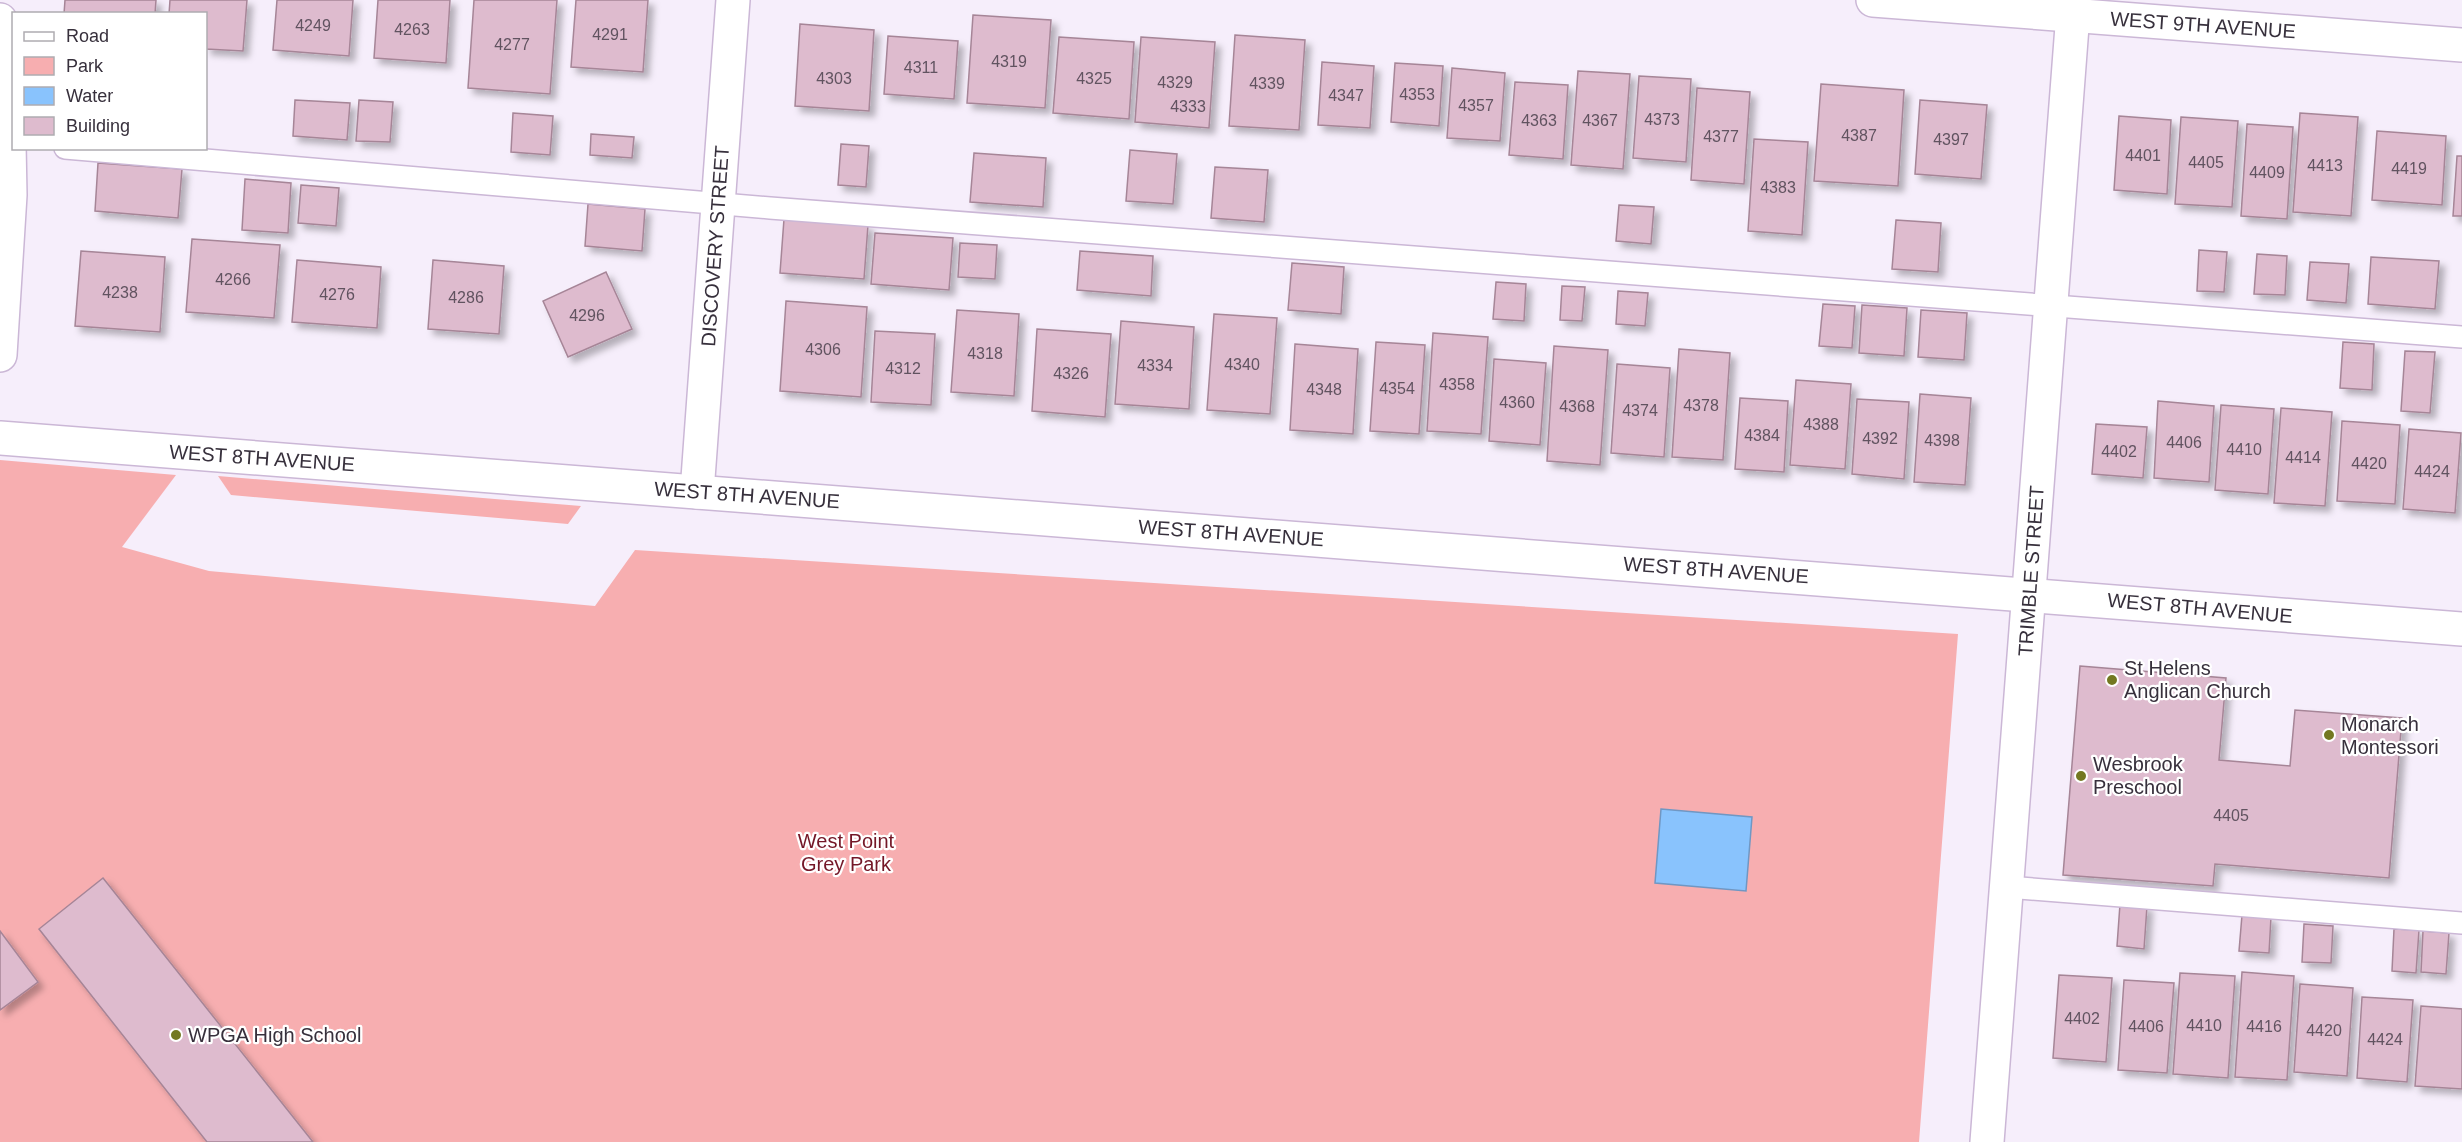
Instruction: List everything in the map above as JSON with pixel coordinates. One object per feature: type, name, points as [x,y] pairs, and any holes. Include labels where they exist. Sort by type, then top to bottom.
[{"type":"street","name":"DISCOVERY STREET","points":[[697,492],[733,0]]},
{"type":"street","name":"WEST 9TH AVENUE","points":[[1873,0],[2074,8],[2462,45]]},
{"type":"street","name":"TRIMBLE STREET","points":[[1987,1142],[2074,8]]},
{"type":"street","points":[[0,20],[10,195],[0,355]]},
{"type":"street","name":"WEST 8TH AVENUE","points":[[0,438],[2462,629]]},
{"type":"lane","points":[[88,150],[718,204],[2462,337]]},
{"type":"lane","points":[[2007,887],[2462,923]]},
{"type":"green space","name":"West Point Grey Park","points":[[0,460],[176,475],[122,547],[209,571],[595,606],[635,550],[1958,634],[1919,1142],[0,1142]]},
{"type":"green space","points":[[218,476],[581,506],[568,524],[231,495]]},
{"type":"water","points":[[1661,809],[1752,817],[1746,891],[1655,883]]},
{"type":"building","points":[[65,0],[156,0],[155,12],[64,12]]},
{"type":"building","points":[[170,0],[247,0],[243,51],[207,49],[207,12],[169,12]]},
{"type":"building","points":[[277,0],[353,0],[349,56],[273,50]]},
{"type":"building","points":[[378,0],[450,0],[446,63],[374,58]]},
{"type":"building","points":[[474,0],[557,0],[550,94],[468,88]]},
{"type":"building","points":[[576,0],[648,0],[643,72],[571,67]]},
{"type":"building","points":[[973,15],[1051,20],[1045,108],[967,103]]},
{"type":"building","points":[[800,24],[874,30],[869,111],[795,106]]},
{"type":"building","points":[[1235,35],[1305,40],[1299,130],[1229,126]]},
{"type":"building","points":[[888,36],[958,41],[954,99],[884,94]]},
{"type":"building","points":[[1059,37],[1134,42],[1129,119],[1053,113]]},
{"type":"building","points":[[1141,37],[1215,42],[1209,128],[1135,122]]},
{"type":"building","points":[[1322,62],[1374,66],[1370,128],[1318,125]]},
{"type":"building","points":[[1395,63],[1443,66],[1439,126],[1391,122]]},
{"type":"building","points":[[1452,68],[1505,73],[1500,141],[1447,138]]},
{"type":"building","points":[[1578,71],[1630,74],[1623,169],[1571,165]]},
{"type":"building","points":[[1639,76],[1691,79],[1686,162],[1633,158]]},
{"type":"building","points":[[1515,82],[1568,85],[1563,159],[1509,155]]},
{"type":"building","points":[[1821,84],[1904,90],[1898,186],[1814,181]]},
{"type":"building","points":[[1697,88],[1750,92],[1744,184],[1691,180]]},
{"type":"building","points":[[295,100],[350,103],[347,140],[293,136]]},
{"type":"building","points":[[359,100],[393,102],[390,142],[356,141]]},
{"type":"building","points":[[1920,100],[1987,105],[1981,179],[1915,174]]},
{"type":"building","points":[[513,113],[553,116],[550,155],[511,152]]},
{"type":"building","points":[[2300,113],[2358,117],[2351,216],[2293,212]]},
{"type":"building","points":[[2119,116],[2171,120],[2167,194],[2114,190]]},
{"type":"building","points":[[2181,117],[2238,121],[2232,207],[2175,204]]},
{"type":"building","points":[[2247,124],[2293,127],[2287,219],[2241,216]]},
{"type":"building","points":[[2377,131],[2446,136],[2442,205],[2372,200]]},
{"type":"building","points":[[591,134],[634,137],[632,158],[590,155]]},
{"type":"building","points":[[1754,139],[1808,142],[1802,235],[1748,231]]},
{"type":"building","points":[[841,144],[869,146],[866,187],[838,185]]},
{"type":"building","points":[[1130,150],[1177,154],[1173,204],[1126,201]]},
{"type":"building","points":[[974,153],[1046,158],[1043,207],[970,202]]},
{"type":"building","points":[[2457,156],[2462,156],[2462,216],[2453,216]]},
{"type":"building","points":[[98,163],[182,169],[178,218],[95,211]]},
{"type":"building","points":[[1215,167],[1268,170],[1264,222],[1211,218]]},
{"type":"building","points":[[245,179],[291,183],[288,233],[242,230]]},
{"type":"building","points":[[301,185],[339,188],[336,226],[298,223]]},
{"type":"building","points":[[588,204],[645,209],[642,251],[585,246]]},
{"type":"building","points":[[1619,205],[1654,207],[1651,244],[1616,241]]},
{"type":"building","points":[[784,219],[868,225],[864,279],[780,273]]},
{"type":"building","points":[[1896,220],[1941,223],[1938,272],[1892,269]]},
{"type":"building","points":[[875,233],[953,238],[949,290],[871,284]]},
{"type":"building","points":[[192,239],[280,245],[274,318],[186,312]]},
{"type":"building","points":[[960,243],[997,245],[995,279],[958,277]]},
{"type":"building","points":[[2199,250],[2227,252],[2224,292],[2197,291]]},
{"type":"building","points":[[81,251],[165,257],[160,332],[75,326]]},
{"type":"building","points":[[1080,251],[1153,256],[1151,296],[1077,290]]},
{"type":"building","points":[[2257,254],[2287,256],[2285,295],[2254,294]]},
{"type":"building","points":[[2371,257],[2439,261],[2435,309],[2368,304]]},
{"type":"building","points":[[297,260],[381,267],[377,328],[292,322]]},
{"type":"building","points":[[433,260],[504,266],[499,334],[428,329]]},
{"type":"building","points":[[2310,262],[2349,264],[2346,303],[2307,300]]},
{"type":"building","points":[[1292,263],[1344,267],[1341,314],[1288,310]]},
{"type":"building","points":[[606,272],[632,329],[568,357],[543,301]]},
{"type":"building","points":[[1496,282],[1526,284],[1524,321],[1493,319]]},
{"type":"building","points":[[1562,286],[1585,287],[1582,321],[1560,320]]},
{"type":"building","points":[[1618,291],[1648,293],[1645,326],[1616,324]]},
{"type":"building","points":[[786,301],[867,307],[861,397],[780,391]]},
{"type":"building","points":[[1823,304],[1855,306],[1852,348],[1819,346]]},
{"type":"building","points":[[1862,305],[1907,308],[1904,356],[1859,353]]},
{"type":"building","points":[[957,310],[1019,314],[1014,396],[951,392]]},
{"type":"building","points":[[1921,310],[1967,313],[1964,360],[1918,357]]},
{"type":"building","points":[[1214,314],[1277,318],[1270,414],[1207,410]]},
{"type":"building","points":[[1121,321],[1194,327],[1189,409],[1115,404]]},
{"type":"building","points":[[1037,329],[1111,334],[1105,417],[1032,411]]},
{"type":"building","points":[[875,331],[935,334],[931,405],[871,402]]},
{"type":"building","points":[[1433,333],[1488,337],[1481,434],[1427,431]]},
{"type":"building","points":[[1376,342],[1425,345],[1419,434],[1370,431]]},
{"type":"building","points":[[2343,342],[2374,344],[2372,390],[2340,388]]},
{"type":"building","points":[[1295,344],[1358,349],[1353,434],[1290,430]]},
{"type":"building","points":[[1554,346],[1608,350],[1600,465],[1547,461]]},
{"type":"building","points":[[1679,349],[1730,353],[1723,460],[1672,457]]},
{"type":"building","points":[[2405,351],[2435,352],[2430,413],[2401,411]]},
{"type":"building","points":[[1494,359],[1546,363],[1540,445],[1489,441]]},
{"type":"building","points":[[1617,364],[1670,368],[1664,457],[1611,453]]},
{"type":"building","points":[[1796,380],[1851,384],[1845,469],[1790,465]]},
{"type":"building","points":[[1920,394],[1971,398],[1965,485],[1914,482]]},
{"type":"building","points":[[1740,398],[1788,401],[1784,472],[1735,469]]},
{"type":"building","points":[[1857,399],[1909,402],[1904,479],[1852,474]]},
{"type":"building","points":[[2158,401],[2214,406],[2209,482],[2154,478]]},
{"type":"building","points":[[2221,405],[2274,409],[2268,494],[2215,490]]},
{"type":"building","points":[[2281,408],[2332,412],[2325,506],[2274,503]]},
{"type":"building","points":[[2342,421],[2400,425],[2395,504],[2337,501]]},
{"type":"building","points":[[2096,424],[2147,427],[2143,478],[2092,474]]},
{"type":"building","points":[[2409,429],[2461,433],[2455,513],[2403,509]]},
{"type":"building","points":[[2080,666],[2226,678],[2219,760],[2290,766],[2295,710],[2402,718],[2389,878],[2215,864],[2213,886],[2063,875]]},
{"type":"building","name":"WPGA High School","points":[[103,878],[313,1142],[207,1142],[39,929]]},
{"type":"building","points":[[2120,904],[2147,906],[2144,949],[2117,946]]},
{"type":"building","points":[[2242,915],[2271,917],[2269,953],[2239,951]]},
{"type":"building","points":[[2304,924],[2333,926],[2331,963],[2302,962]]},
{"type":"building","points":[[2394,929],[2419,930],[2416,973],[2392,971]]},
{"type":"building","points":[[0,931],[38,982],[0,1010]]},
{"type":"building","points":[[2423,931],[2449,933],[2446,974],[2421,972]]},
{"type":"building","points":[[2242,972],[2294,976],[2287,1080],[2235,1077]]},
{"type":"building","points":[[2180,973],[2235,976],[2228,1078],[2173,1074]]},
{"type":"building","points":[[2059,975],[2112,978],[2106,1062],[2053,1058]]},
{"type":"building","points":[[2124,980],[2174,983],[2167,1073],[2118,1070]]},
{"type":"building","points":[[2300,984],[2353,988],[2347,1076],[2294,1072]]},
{"type":"building","points":[[2362,997],[2413,1000],[2407,1082],[2357,1078]]},
{"type":"building","points":[[2421,1006],[2462,1009],[2462,1089],[2415,1086]]},
{"type":"place","name":"St Helens Anglican Church","points":[[2112,680]]},
{"type":"place","name":"Monarch Montessori","points":[[2329,735]]},
{"type":"place","name":"Wesbrook Preschool","points":[[2081,776]]},
{"type":"place","name":"WPGA High School","points":[[176,1035]]}]
